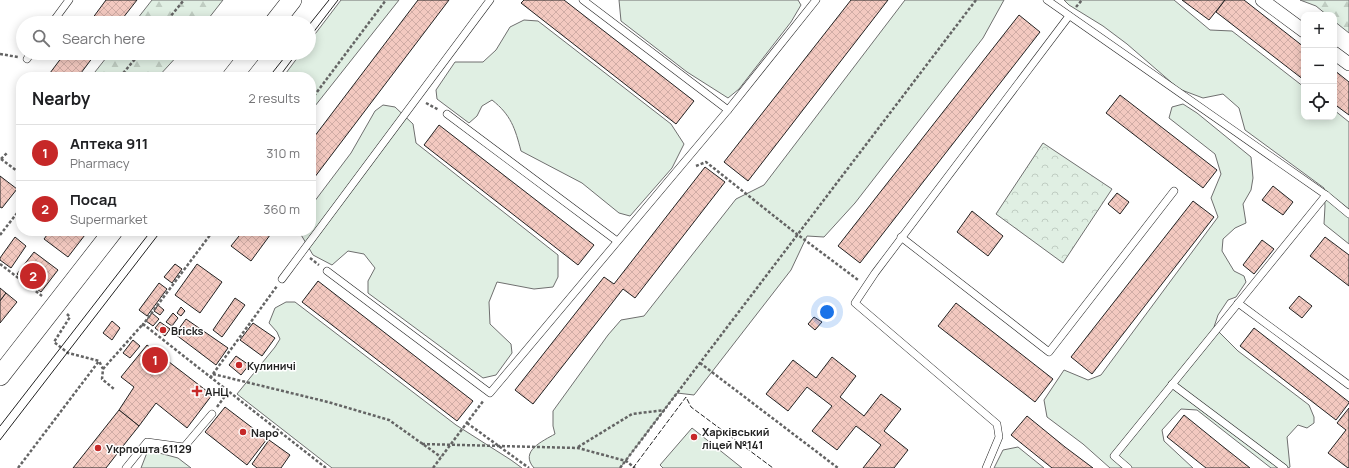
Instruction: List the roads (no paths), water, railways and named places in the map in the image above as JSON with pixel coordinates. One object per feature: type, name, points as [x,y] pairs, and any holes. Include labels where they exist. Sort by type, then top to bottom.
[{"type":"street","points":[[279,16],[292,0]]},
{"type":"street","points":[[1262,0],[1301,29]]},
{"type":"street","points":[[1337,55],[1349,64]]},
{"type":"street","points":[[236,72],[245,60]]},
{"type":"street","points":[[0,376],[109,236]]},
{"type":"lane","points":[[316,233],[490,0]]},
{"type":"lane","points":[[583,0],[728,110]]},
{"type":"lane","points":[[327,271],[490,393],[728,110],[816,0]]},
{"type":"lane","points":[[1047,0],[1326,195],[1349,214]]},
{"type":"lane","points":[[56,16],[66,1]]},
{"type":"lane","points":[[986,468],[999,437],[997,424],[855,303],[866,286],[1069,16]]},
{"type":"lane","points":[[447,114],[617,241]]},
{"type":"lane","points":[[902,238],[1049,352],[1174,190]]},
{"type":"lane","points":[[1128,468],[1114,456],[1326,195]]},
{"type":"lane","points":[[282,279],[314,236]]},
{"type":"lane","points":[[1238,303],[1349,385]]},
{"type":"lane","points":[[1172,384],[1284,468]]},
{"type":"lane","points":[[126,468],[147,442],[184,446],[212,414]]},
{"type":"tram line","points":[[316,16],[329,0]]},
{"type":"tram line","points":[[316,29],[338,0]]},
{"type":"tram line","points":[[273,72],[282,60]]},
{"type":"tram line","points":[[283,72],[292,60]]},
{"type":"tram line","points":[[0,426],[147,236]]},
{"type":"tram line","points":[[0,440],[157,236]]},
{"type":"place","name":"Посад","points":[[33,276]]},
{"type":"place","name":"Bricks","points":[[163,330]]},
{"type":"place","name":"Аптека 911","points":[[155,360]]},
{"type":"place","name":"Кулиничі","points":[[239,365]]},
{"type":"place","name":"АНЦ","points":[[197,391]]},
{"type":"place","name":"Napo","points":[[243,432]]},
{"type":"place","name":"Харківський ліцей №141","points":[[694,437]]},
{"type":"place","name":"Укрпошта 61129","points":[[98,448]]}]
